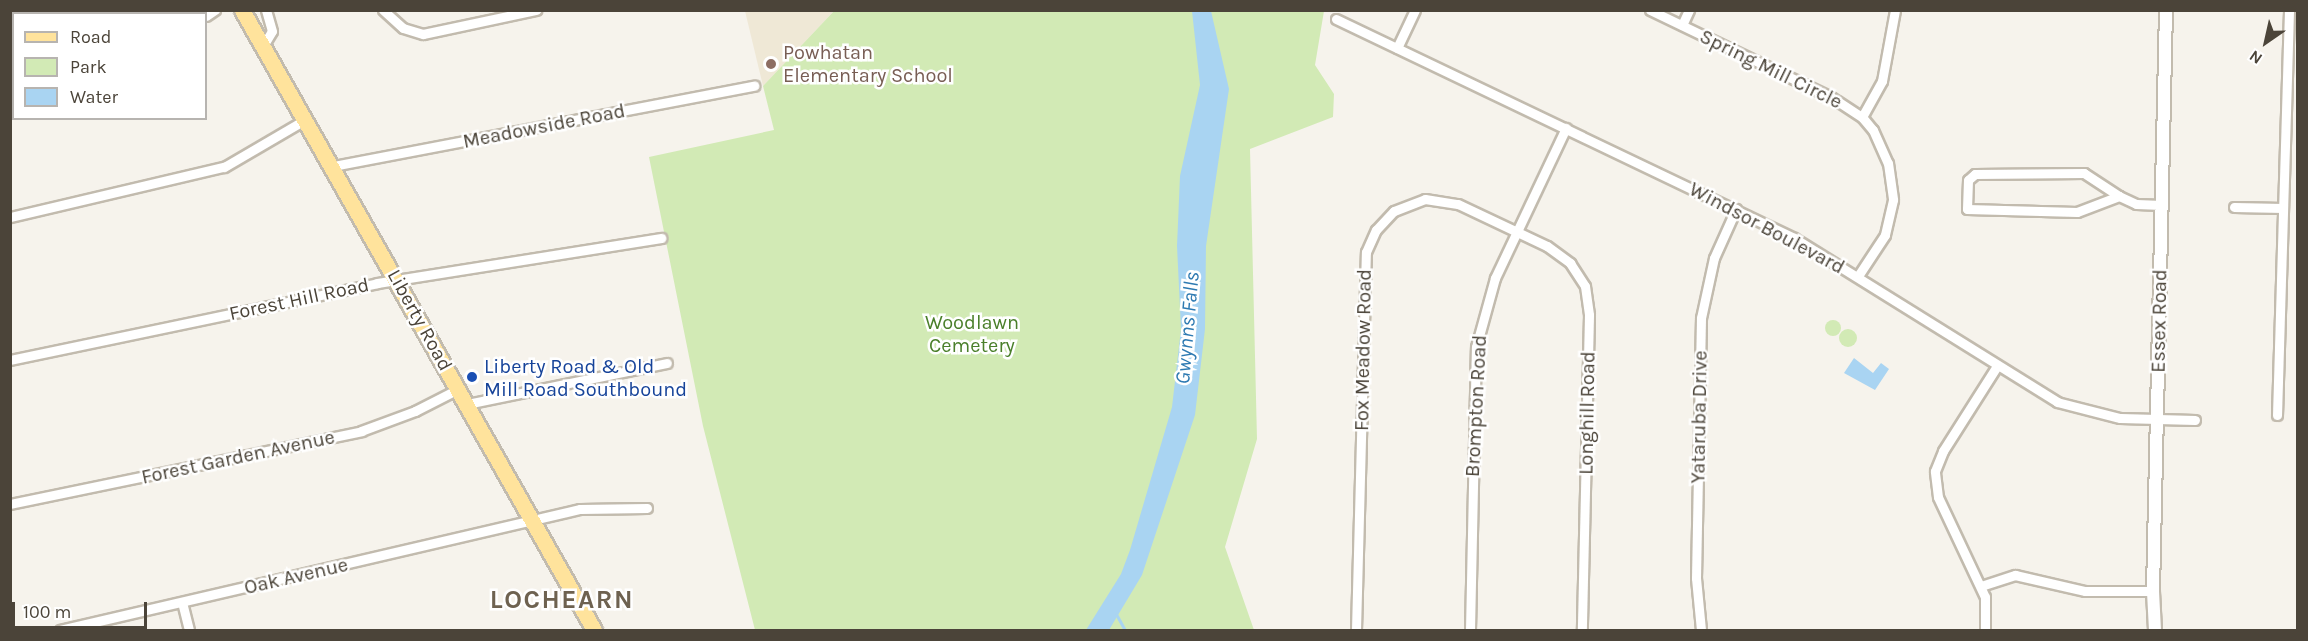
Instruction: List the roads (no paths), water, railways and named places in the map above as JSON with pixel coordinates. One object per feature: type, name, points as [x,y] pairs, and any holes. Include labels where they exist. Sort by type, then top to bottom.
[{"type":"main road","name":"Liberty Road","points":[[242,10],[333,166],[594,630]]},
{"type":"street","points":[[263,46],[272,31],[266,10]]},
{"type":"street","points":[[384,10],[403,28],[423,34],[536,10]]},
{"type":"street","points":[[1397,48],[1415,10]]},
{"type":"street","name":"Spring Mill Circle","points":[[1650,10],[1831,97],[1862,117],[1888,163],[1893,200],[1885,235],[1858,276]]},
{"type":"street","points":[[1682,25],[1689,10]]},
{"type":"street","points":[[1862,117],[1882,81],[1894,10]]},
{"type":"street","name":"Essex Road","points":[[2155,630],[2153,591],[2156,419],[2166,10]]},
{"type":"street","points":[[2277,415],[2292,13]]},
{"type":"street","name":"Windsor Boulevard","points":[[1336,19],[1814,248],[2050,399],[2076,409],[2120,418],[2195,420]]},
{"type":"street","name":"Meadowside Road","points":[[333,166],[754,86]]},
{"type":"street","points":[[10,217],[224,167],[306,119]]},
{"type":"street","name":"Brompton Road","points":[[1470,630],[1476,346],[1488,299],[1516,232],[1566,128]]},
{"type":"street","points":[[2119,196],[2077,212],[1967,209],[1968,180],[1975,174],[2084,173],[2119,196],[2136,204],[2162,205]]},
{"type":"street","name":"Fox Meadow Road","points":[[1356,630],[1365,262],[1370,241],[1394,211],[1425,199],[1458,204],[1516,232]]},
{"type":"street","points":[[2234,207],[2283,208]]},
{"type":"street","name":"Yataruba Drive","points":[[1701,630],[1696,578],[1701,318],[1714,258],[1736,209]]},
{"type":"street","name":"Longhill Road","points":[[1516,232],[1547,246],[1570,263],[1585,286],[1588,299],[1582,630]]},
{"type":"street","name":"Forest Hill Road","points":[[10,360],[398,281],[661,238]]},
{"type":"street","points":[[466,404],[668,363]]},
{"type":"street","points":[[1985,630],[1987,612],[1981,585],[1938,497],[1935,471],[1942,451],[1996,366]]},
{"type":"street","name":"Forest Garden Avenue","points":[[10,504],[361,431],[415,411],[458,389]]},
{"type":"street","name":"Oak Avenue","points":[[60,630],[592,507],[647,508]]},
{"type":"street","points":[[1981,585],[2015,575],[2085,591],[2153,591]]},
{"type":"street","points":[[182,602],[189,630]]},
{"type":"water","name":"Gwynns Falls","points":[[1192,11],[1211,11],[1229,89],[1206,246],[1205,329],[1195,415],[1142,575],[1109,630],[1086,630],[1121,574],[1172,407],[1181,329],[1177,246],[1180,176],[1200,85]]},
{"type":"water","points":[[1854,358],[1873,373],[1881,363],[1889,369],[1875,390],[1844,373]]},
{"type":"waterway","points":[[1116,614],[1125,630]]},
{"type":"place","name":"Powhatan Elementary School","points":[[771,64]]},
{"type":"place","name":"Liberty Road & Old Mill Road Southbound","points":[[472,377]]},
{"type":"district","name":"LOCHEARN","points":[[562,600]]},
{"type":"park label","name":"Woodlawn Cemetery","points":[[972,334]]}]
